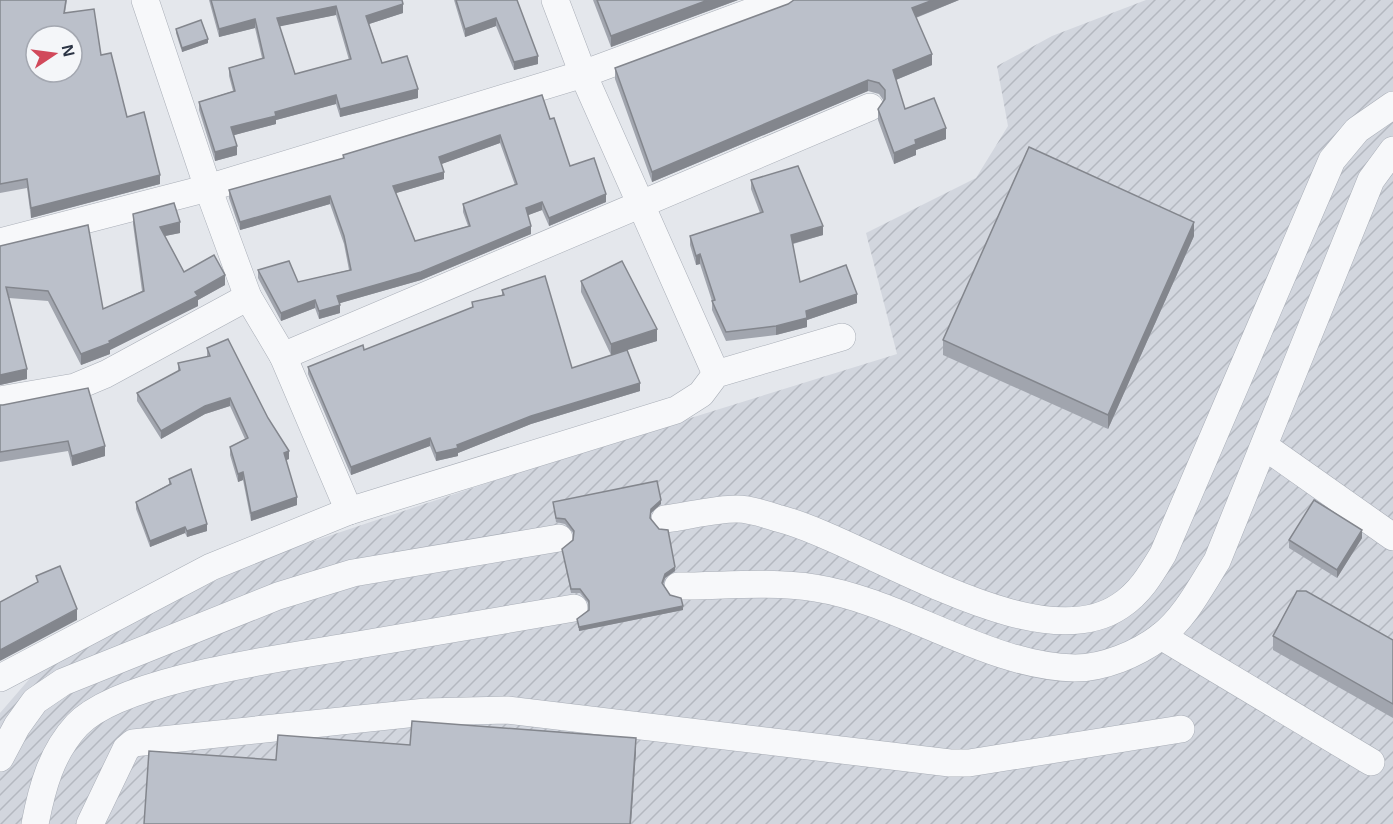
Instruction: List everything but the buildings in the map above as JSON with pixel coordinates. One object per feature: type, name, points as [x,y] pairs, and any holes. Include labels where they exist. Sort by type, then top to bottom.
[{"type":"street","points":[[145,0],[208,188],[248,297],[284,356],[349,511]]},
{"type":"street","points":[[555,0],[582,74],[716,374]]},
{"type":"street","points":[[0,242],[208,188],[582,74],[783,0]]},
{"type":"street","points":[[664,519],[738,509],[780,518],[1005,612],[1052,623],[1087,620],[1119,607],[1145,584],[1163,554],[1332,160],[1357,130],[1393,105]]},
{"type":"street","points":[[284,356],[870,107]]},
{"type":"street","points":[[678,586],[815,588],[863,602],[1032,663],[1077,668],[1122,659],[1161,636],[1191,602],[1217,561],[1371,180],[1393,150]]},
{"type":"street","points":[[0,400],[75,387],[105,374],[248,297]]},
{"type":"street","points":[[0,678],[211,567],[349,511],[676,410],[701,394],[716,374],[842,337]]},
{"type":"street","points":[[1263,446],[1393,537]]},
{"type":"street","points":[[0,758],[17,726],[35,701],[63,682],[278,596],[353,573],[559,538]]},
{"type":"street","points":[[35,824],[42,787],[57,751],[77,724],[100,706],[124,696],[232,668],[574,608]]},
{"type":"street","points":[[1161,636],[1371,762]]},
{"type":"street","points":[[90,824],[126,749],[133,743],[426,712],[507,710],[950,763],[969,763],[1181,729]]},
{"type":"shaded area","points":[[1146,0],[1393,0],[1393,824],[0,824],[0,713],[38,669],[257,560],[568,456],[897,354],[866,233],[976,178],[1008,126],[997,66],[1052,36]]}]
